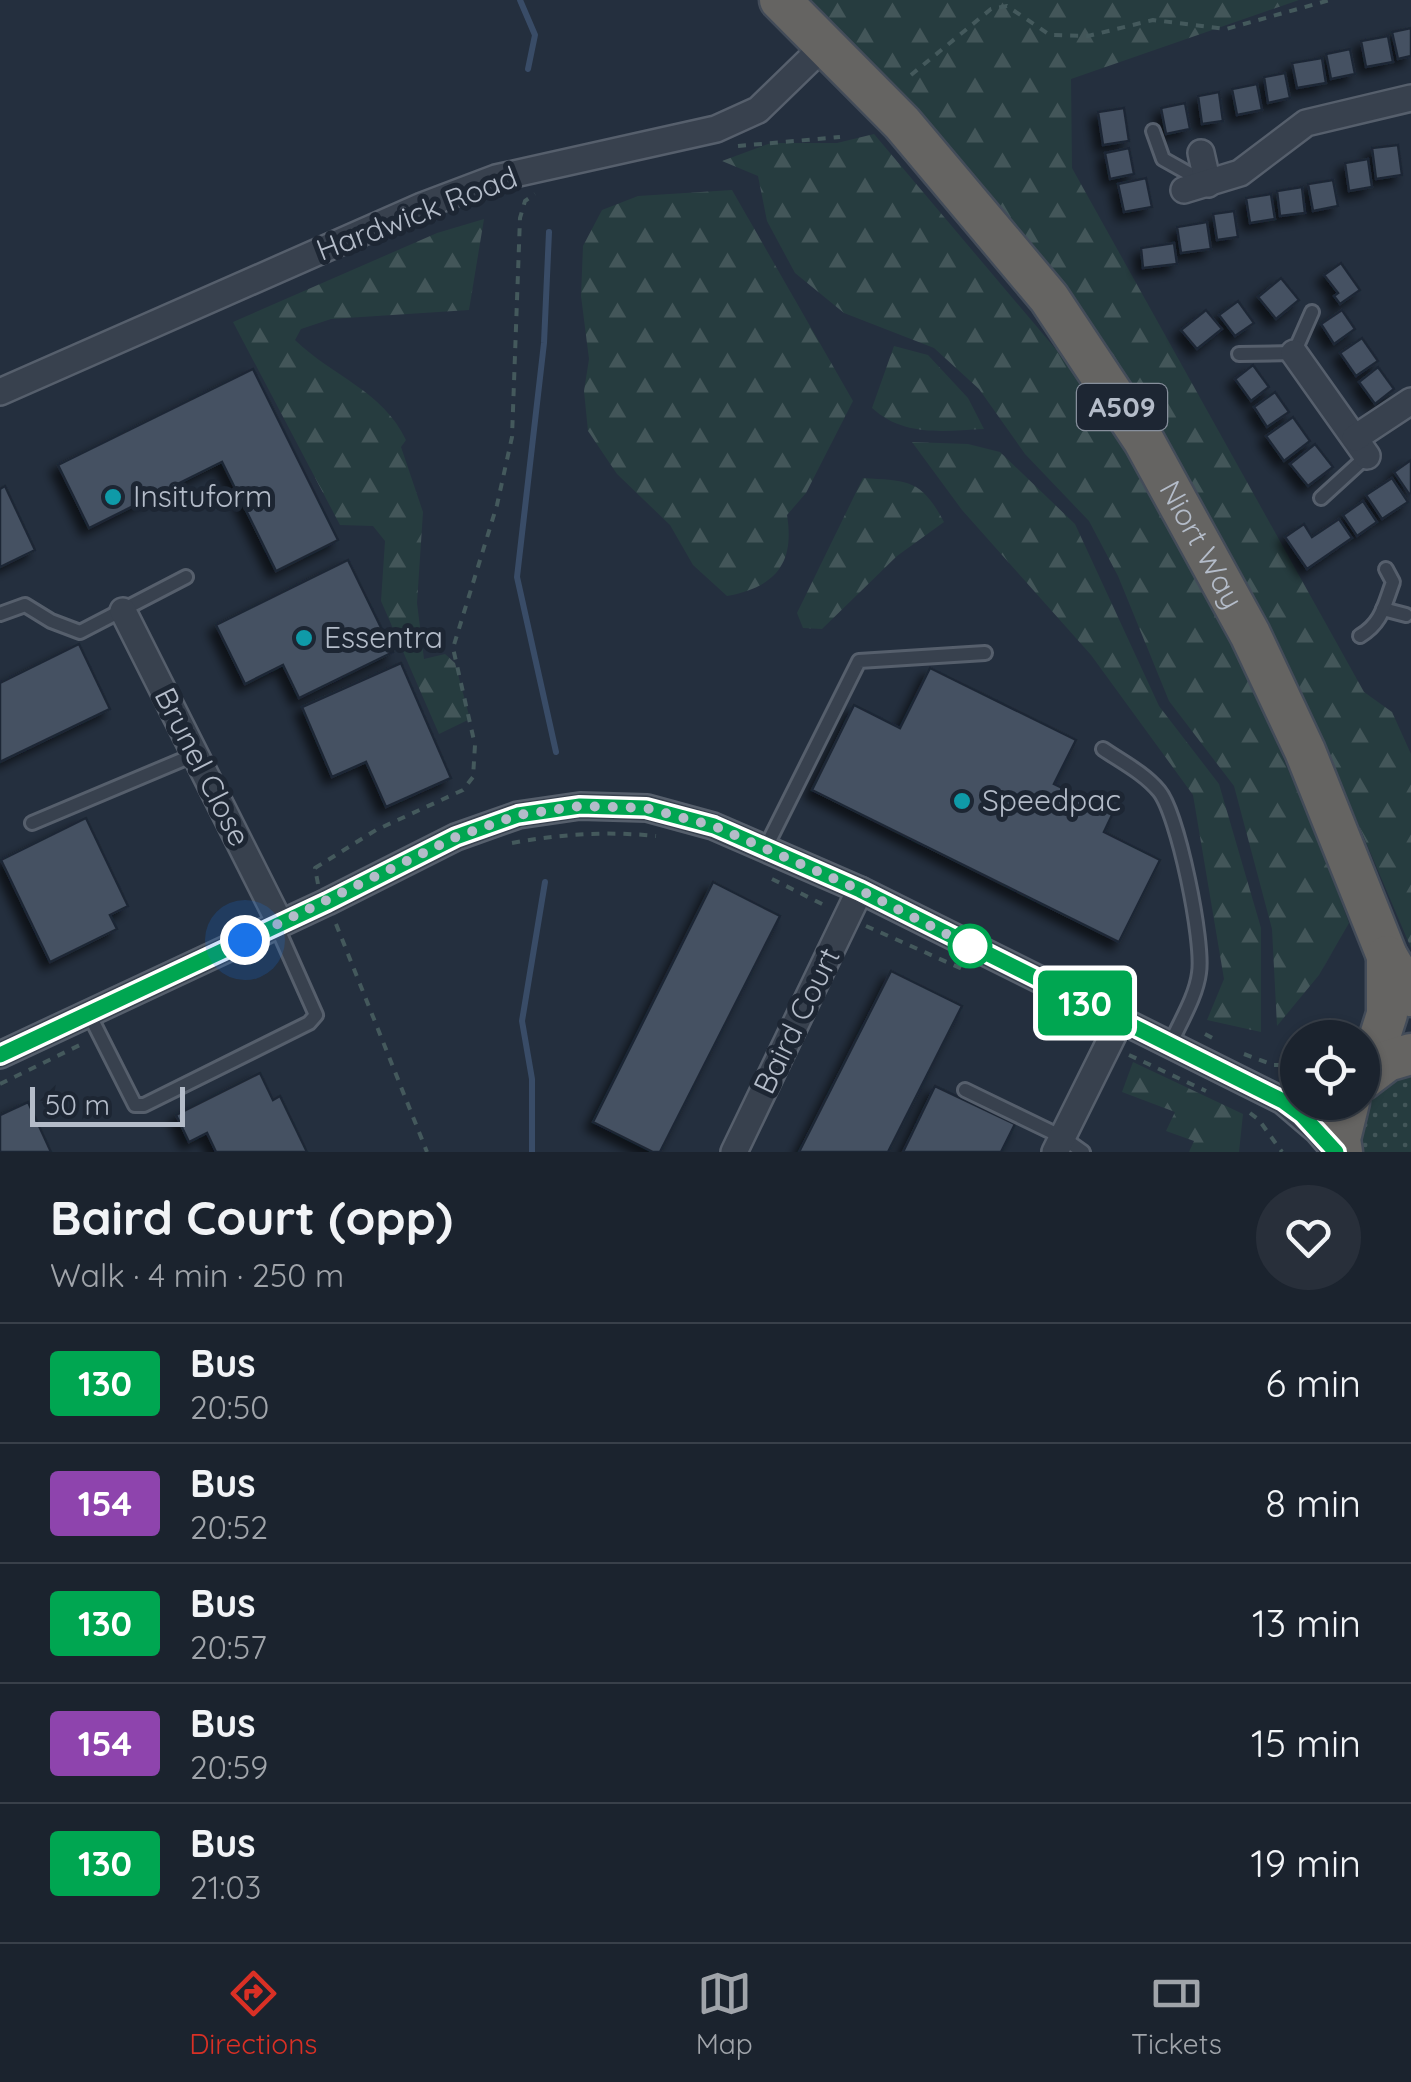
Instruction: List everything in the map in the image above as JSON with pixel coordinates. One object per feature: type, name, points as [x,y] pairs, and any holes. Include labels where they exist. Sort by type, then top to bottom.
[{"type":"highway","name":"Niort Way","points":[[780,0],[902,123],[1050,298],[1144,441],[1250,634],[1289,718],[1387,956],[1411,996]]},
{"type":"highway","name":"Niort Way","points":[[1380,1033],[1387,1014],[1387,956]]},
{"type":"highway","points":[[1380,1067],[1411,1054]]},
{"type":"highway","name":"Niort Way","points":[[1339,1152],[1347,1120]]},
{"type":"street","name":"Hardwick Road","points":[[0,392],[422,206],[496,178],[716,130],[758,110],[826,44]]},
{"type":"street","points":[[1201,153],[1196,187],[1240,173],[1306,123],[1411,98]]},
{"type":"street","points":[[1294,353],[1361,447],[1411,401]]},
{"type":"street","name":"Brunel Close","points":[[122,611],[278,924]]},
{"type":"street","points":[[0,1055],[327,902],[456,837],[518,815],[580,806],[646,808],[714,826],[860,890],[1120,1021],[1280,1095]]},
{"type":"street","name":"Baird Court","points":[[734,1152],[860,890]]},
{"type":"street","points":[[1067,1147],[1120,1021]]},
{"type":"street","points":[[1307,1120],[1339,1152]]},
{"type":"lane","points":[[1153,131],[1163,160],[1196,187]]},
{"type":"lane","points":[[1240,354],[1294,353],[1312,312]]},
{"type":"lane","points":[[1322,498],[1361,447]]},
{"type":"lane","points":[[1360,636],[1375,627],[1383,609],[1393,582],[1386,569]]},
{"type":"lane","points":[[0,614],[25,605],[80,632],[186,577]]},
{"type":"lane","points":[[1383,609],[1406,615]]},
{"type":"lane","points":[[765,849],[859,661],[985,653]]},
{"type":"lane","points":[[1103,749],[1148,778],[1162,795],[1193,906],[1199,975],[1170,1045]]},
{"type":"lane","points":[[32,824],[196,754]]},
{"type":"lane","points":[[88,1012],[126,1091],[136,1105],[144,1105],[309,1023],[316,1015],[278,924]]},
{"type":"lane","points":[[965,1090],[1067,1147]]},
{"type":"path","points":[[910,75],[991,10],[1006,3],[1050,34],[1088,36],[1153,20],[1226,29],[1330,0]]},
{"type":"path","points":[[722,147],[840,138]]},
{"type":"path","points":[[427,1152],[315,877],[315,868],[376,830],[463,790],[473,777],[474,745],[453,648],[497,505],[512,437],[520,218],[526,201],[538,192]]},
{"type":"path","points":[[505,844],[558,834],[622,832],[668,837]]},
{"type":"path","points":[[769,877],[833,909]]},
{"type":"path","points":[[862,924],[975,974]]},
{"type":"path","points":[[1050,1012],[1091,1036]]},
{"type":"path","points":[[1205,1034],[1230,1047]]},
{"type":"path","points":[[0,1084],[86,1042]]},
{"type":"path","points":[[1124,1053],[1216,1095]]},
{"type":"path","points":[[1242,1054],[1280,1065]]},
{"type":"path","points":[[1256,1102],[1250,1113],[1282,1152]]},
{"type":"green space","points":[[807,0],[1299,0],[1071,79],[1072,168],[1364,692],[1392,712],[1411,754],[1411,948],[1325,746],[1210,522]]},
{"type":"green space","points":[[874,134],[1086,385],[1211,591],[1318,839],[1349,923],[1319,975],[1277,1026],[1272,929],[1234,786],[1169,701],[1118,576],[1089,521],[1025,454],[979,389],[934,348],[844,313],[795,273],[767,221],[758,176],[722,161],[771,143],[837,143]]},
{"type":"green space","points":[[732,190],[853,401],[806,493],[787,515],[788,547],[778,570],[758,586],[727,596],[693,565],[670,525],[617,474],[588,431],[584,391],[589,359],[581,296],[583,246],[602,210],[638,196]]},
{"type":"green space","points":[[484,219],[469,310],[331,319],[301,329],[295,340],[371,396],[406,440],[401,447],[423,512],[417,603],[424,659],[445,654],[455,663],[470,719],[439,734],[381,601],[385,541],[373,526],[340,525],[233,322],[437,233]]},
{"type":"green space","points":[[894,346],[928,355],[968,398],[984,429],[911,428],[872,408]]},
{"type":"green space","points":[[912,442],[968,444],[1000,452],[1075,524],[1159,706],[1219,784],[1261,928],[1261,1032],[1207,1020],[1224,979],[1193,795],[1091,655],[962,510]]},
{"type":"green space","points":[[863,478],[912,485],[928,497],[944,522],[897,556],[822,629],[803,628],[797,613]]},
{"type":"green space","points":[[1133,1062],[1243,1114],[1239,1152],[1189,1152],[1194,1141],[1166,1131],[1175,1112],[1122,1092]]},
{"type":"green space","points":[[1411,1066],[1411,1152],[1351,1152],[1356,1120],[1380,1120],[1380,1088]]},
{"type":"building","points":[[1411,28],[1411,56],[1398,59],[1392,32]]},
{"type":"building","points":[[1388,36],[1393,62],[1366,67],[1361,41]]},
{"type":"building","points":[[1350,49],[1355,74],[1331,79],[1326,54]]},
{"type":"building","points":[[1322,58],[1326,83],[1297,88],[1292,63]]},
{"type":"building","points":[[1285,73],[1290,98],[1268,103],[1264,77]]},
{"type":"building","points":[[1257,84],[1262,110],[1237,115],[1232,89]]},
{"type":"building","points":[[1219,92],[1223,121],[1202,124],[1198,96]]},
{"type":"building","points":[[1185,103],[1190,129],[1166,134],[1161,108]]},
{"type":"building","points":[[1124,108],[1129,141],[1103,145],[1098,112]]},
{"type":"building","points":[[1398,145],[1402,175],[1376,179],[1372,148]]},
{"type":"building","points":[[1129,148],[1134,174],[1110,179],[1105,153]]},
{"type":"building","points":[[1368,159],[1372,187],[1349,191],[1345,163]]},
{"type":"building","points":[[1146,178],[1152,207],[1124,212],[1118,184]]},
{"type":"building","points":[[1333,180],[1338,206],[1313,211],[1308,184]]},
{"type":"building","points":[[1302,187],[1305,213],[1280,216],[1277,191]]},
{"type":"building","points":[[1271,194],[1275,219],[1250,223],[1246,198]]},
{"type":"building","points":[[1234,211],[1238,237],[1217,240],[1213,214]]},
{"type":"building","points":[[1207,222],[1211,249],[1181,253],[1177,227]]},
{"type":"building","points":[[1174,243],[1177,264],[1143,268],[1141,248]]},
{"type":"building","points":[[1341,263],[1360,290],[1340,304],[1334,296],[1338,293],[1324,275]]},
{"type":"building","points":[[1281,278],[1299,300],[1276,319],[1258,297]]},
{"type":"building","points":[[1238,301],[1254,323],[1235,336],[1219,315]]},
{"type":"building","points":[[1206,310],[1222,329],[1197,349],[1181,330]]},
{"type":"building","points":[[1342,310],[1355,329],[1334,344],[1321,324]]},
{"type":"building","points":[[1362,338],[1378,361],[1356,376],[1340,353]]},
{"type":"building","points":[[1253,365],[1269,387],[1251,401],[1235,379]]},
{"type":"building","points":[[1378,367],[1394,389],[1375,404],[1359,382]]},
{"type":"building","name":"Insituform","points":[[253,369],[338,540],[276,571],[222,462],[89,528],[58,465]]},
{"type":"building","points":[[1275,392],[1289,412],[1267,427],[1254,407]]},
{"type":"building","points":[[1293,417],[1310,441],[1284,461],[1266,436]]},
{"type":"building","points":[[1315,444],[1333,467],[1308,486],[1290,464]]},
{"type":"building","points":[[1411,460],[1411,493],[1409,494],[1394,472]]},
{"type":"building","points":[[1392,478],[1408,502],[1382,519],[1366,495]]},
{"type":"building","points":[[5,486],[35,550],[0,567],[0,489]]},
{"type":"building","points":[[1363,501],[1377,522],[1357,536],[1343,515]]},
{"type":"building","points":[[1339,519],[1352,538],[1307,569],[1285,537],[1304,524],[1312,537]]},
{"type":"building","name":"Essentra","points":[[348,560],[393,652],[299,698],[283,665],[245,684],[216,625]]},
{"type":"building","points":[[79,644],[110,709],[0,762],[0,683]]},
{"type":"building","points":[[401,663],[451,778],[386,807],[366,762],[332,777],[302,707]]},
{"type":"building","name":"Speedpac","points":[[930,668],[1076,740],[1054,784],[1113,813],[1104,832],[1160,860],[1119,942],[812,790],[854,705],[900,728]]},
{"type":"building","points":[[86,818],[128,906],[110,915],[117,929],[50,962],[1,860]]},
{"type":"building","points":[[713,882],[780,916],[660,1152],[653,1152],[593,1122]]},
{"type":"building","points":[[891,971],[962,1006],[888,1152],[799,1152]]},
{"type":"building","points":[[260,1073],[273,1100],[280,1096],[307,1152],[216,1152],[207,1133],[189,1142],[176,1115]]},
{"type":"building","points":[[935,1086],[1015,1124],[1001,1152],[903,1152]]},
{"type":"building","points":[[28,1102],[51,1152],[0,1152],[0,1115]]},
{"type":"waterway","points":[[520,0],[535,35],[528,69]]},
{"type":"waterway","points":[[549,232],[544,343],[517,577],[556,752]]},
{"type":"waterway","points":[[532,1152],[532,1079],[522,1021],[545,882]]},
{"type":"bus line","name":"130","points":[[0,1055],[327,902],[456,837],[518,815],[580,806],[646,808],[714,826],[860,890],[1283,1101],[1302,1115],[1336,1152]]},
{"type":"place","name":"Insituform","points":[[113,497]]},
{"type":"place","name":"Essentra","points":[[304,638]]},
{"type":"place","name":"Speedpac","points":[[962,801]]},
{"type":"route","points":[[245,940],[456,837],[518,815],[580,806],[646,808],[714,826],[860,890],[970,946]]}]
